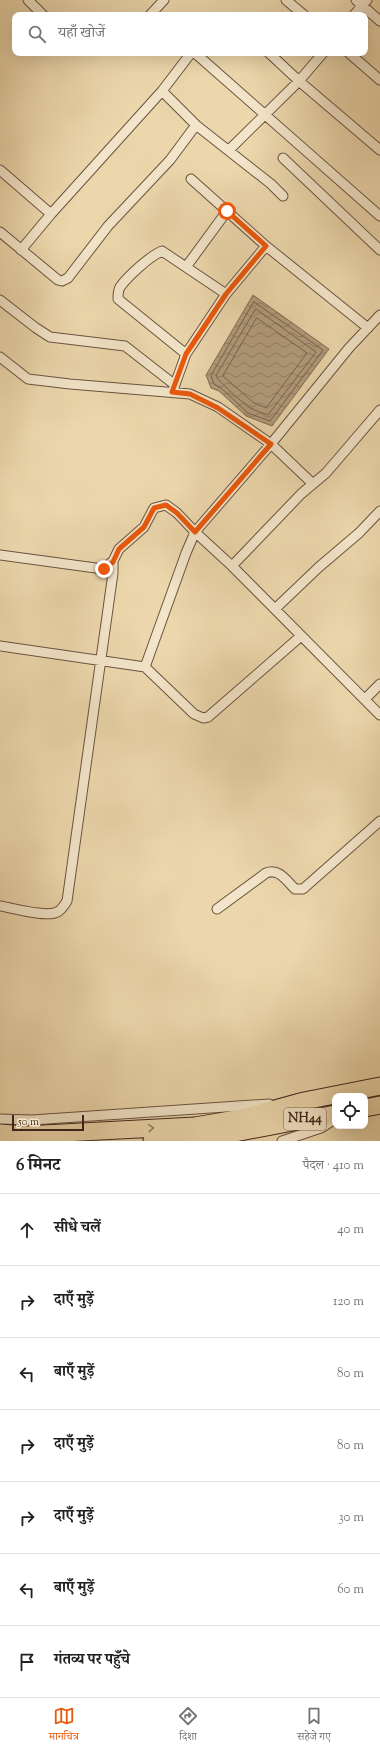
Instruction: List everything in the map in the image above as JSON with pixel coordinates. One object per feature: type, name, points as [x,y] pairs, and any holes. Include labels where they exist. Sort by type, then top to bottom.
[{"type":"highway","name":"NH44","points":[[152,1141],[208,1138],[270,1119],[304,1101],[380,1086]]},
{"type":"highway","points":[[368,1107],[380,1105]]},
{"type":"highway","name":"NH44","points":[[0,1134],[195,1126],[332,1114]]},
{"type":"street","points":[[28,0],[40,12]]},
{"type":"street","points":[[153,12],[164,0]]},
{"type":"street","points":[[286,0],[300,12]]},
{"type":"street","points":[[356,12],[361,2],[380,21]]},
{"type":"street","points":[[21,250],[51,214],[162,91],[189,56]]},
{"type":"street","points":[[199,56],[380,216]]},
{"type":"street","points":[[273,56],[299,81],[380,150]]},
{"type":"street","points":[[229,150],[266,115],[299,81],[320,56]]},
{"type":"street","points":[[352,56],[380,80]]},
{"type":"street","points":[[162,91],[196,125],[271,184],[283,196]]},
{"type":"street","points":[[0,232],[58,280],[62,281],[68,278],[108,226],[170,160],[196,125]]},
{"type":"street","points":[[283,158],[380,250]]},
{"type":"street","points":[[0,170],[51,214]]},
{"type":"street","points":[[191,179],[266,246],[368,328]]},
{"type":"street","points":[[186,267],[227,211]]},
{"type":"street","points":[[174,389],[186,354],[226,294],[266,246]]},
{"type":"street","points":[[186,354],[118,299],[120,287],[158,252],[162,251],[226,294]]},
{"type":"street","points":[[0,300],[50,337],[125,346],[174,389]]},
{"type":"street","points":[[145,667],[195,532],[271,444],[350,348],[380,315]]},
{"type":"street","points":[[0,357],[28,379],[70,384],[174,389],[190,394],[218,408],[271,444],[313,484]]},
{"type":"street","points":[[232,566],[301,494],[326,473],[380,411]]},
{"type":"street","points":[[0,906],[28,912],[51,914],[60,911],[67,901],[113,573],[113,562],[119,549],[144,527],[154,508],[166,505],[177,513],[232,566],[380,715]]},
{"type":"street","points":[[275,609],[319,567],[359,533],[380,511]]},
{"type":"street","points":[[0,555],[104,569],[113,562]]},
{"type":"street","points":[[0,646],[145,667],[194,714],[203,718],[208,717],[302,636]]},
{"type":"street","points":[[364,699],[380,684]]},
{"type":"street","points":[[217,909],[266,873],[271,871],[281,874],[295,889],[303,889],[380,821]]},
{"type":"street","points":[[0,1119],[32,1120],[304,1101]]},
{"type":"street","points":[[282,1141],[322,1128],[332,1122]]},
{"type":"water","points":[[253,295],[329,349],[272,426],[246,416],[219,391],[211,388],[206,375]]},
{"type":"route","points":[[104,569],[113,562],[119,549],[144,527],[154,508],[166,505],[177,513],[195,532],[271,444],[218,408],[190,394],[172,392],[186,354],[226,294],[266,246],[227,211]]}]
